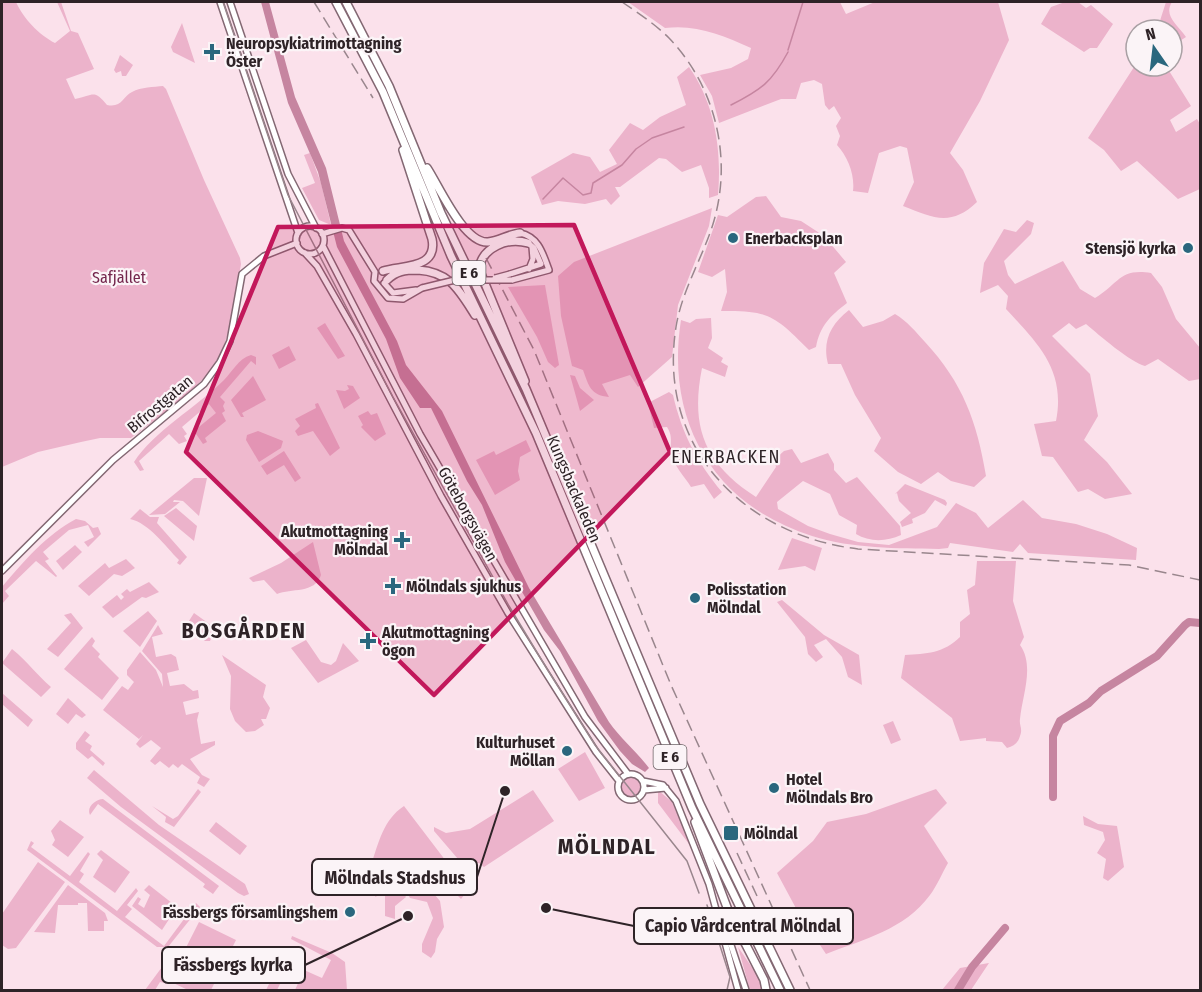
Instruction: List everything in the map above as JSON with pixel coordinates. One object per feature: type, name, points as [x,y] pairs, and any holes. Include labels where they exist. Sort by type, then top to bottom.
[{"type":"highway","name":"Kungsbackaleden","points":[[336,2],[396,121],[446,246],[500,356],[567,504],[692,808],[780,990]]},
{"type":"highway","name":"Kungsbackaleden","points":[[346,2],[389,86],[459,253],[526,389],[700,804],[790,990]]},
{"type":"highway","points":[[379,271],[422,263],[431,255],[433,246],[396,121]]},
{"type":"highway","points":[[418,154],[461,223],[475,238],[490,242],[520,233]]},
{"type":"highway","points":[[526,389],[523,370],[479,269],[484,255],[493,248],[517,241],[530,244]]},
{"type":"highway","points":[[385,281],[396,273],[410,270],[434,272],[447,278],[474,314],[500,356]]},
{"type":"highway","points":[[692,808],[698,831],[728,910],[765,980],[766,990]]},
{"type":"main road","points":[[220,2],[298,233],[297,243]]},
{"type":"main road","points":[[230,2],[284,164],[316,228],[322,234],[342,228],[350,231],[393,293],[414,291],[443,282],[511,277],[549,270],[540,247],[532,238],[520,233]]},
{"type":"main road","points":[[298,233],[307,227],[316,228]]},
{"type":"main road","name":"Göteborgsvägen","points":[[322,234],[322,246],[420,434],[585,717],[628,774],[636,775],[643,781],[660,783],[666,788]]},
{"type":"main road","name":"Göteborgsvägen","points":[[297,243],[317,266],[356,334],[441,496],[508,613],[596,752],[619,781],[618,791],[626,799],[636,799],[644,790],[666,788]]},
{"type":"main road","name":"Bifrostgatan","points":[[2,571],[113,460],[204,384],[220,362],[230,341],[242,274],[264,256],[297,243]]},
{"type":"main road","points":[[511,277],[541,264],[530,244]]},
{"type":"main road","points":[[529,269],[532,259],[530,244]]},
{"type":"main road","points":[[305,253],[315,254],[322,246]]},
{"type":"main road","points":[[379,271],[372,277],[385,296],[393,300],[403,299],[414,291]]},
{"type":"main road","points":[[376,283],[385,281]]},
{"type":"main road","points":[[619,781],[628,774]]},
{"type":"main road","points":[[643,781],[644,790]]},
{"type":"main road","points":[[666,788],[676,801],[689,830],[746,990]]},
{"type":"main road","points":[[716,905],[722,927],[727,935],[738,990]]},
{"type":"main road","points":[[717,935],[722,927]]},
{"type":"highlighted area","points":[[574,225],[670,452],[434,695],[186,452],[278,227]]},
{"type":"green space","name":"Safjället","points":[[2,2],[16,2],[32,26],[55,43],[70,31],[57,2],[61,2],[71,31],[78,33],[94,69],[66,79],[75,99],[93,94],[107,105],[112,106],[119,104],[129,94],[139,89],[163,86],[166,89],[241,264],[230,327],[222,351],[210,372],[185,397],[131,438],[100,438],[81,442],[38,452],[2,467]]},
{"type":"green space","points":[[628,2],[840,2],[846,14],[875,2],[998,2],[1009,40],[980,101],[950,153],[963,170],[977,202],[959,215],[942,218],[903,206],[914,182],[907,148],[900,146],[879,153],[868,193],[853,191],[850,166],[837,145],[840,136],[836,126],[841,118],[834,106],[829,110],[825,105],[822,84],[814,80],[801,83],[796,99],[781,99],[719,123],[712,96],[700,75],[731,68],[748,59],[751,48],[698,29],[665,28]]},
{"type":"green space","points":[[1065,2],[1078,2],[1086,8],[1091,5],[1113,24],[1097,48],[1090,48],[1084,52],[1041,24],[1051,7]]},
{"type":"green space","points":[[1166,2],[1172,2],[1169,12],[1172,18],[1161,18]]},
{"type":"green space","points":[[182,23],[195,63],[173,52],[171,47]]},
{"type":"green space","points":[[120,55],[133,65],[126,76],[122,76],[121,71],[116,73],[114,70]]},
{"type":"green space","points":[[689,67],[705,96],[715,128],[719,161],[718,195],[709,198],[709,188],[701,165],[682,172],[666,159],[659,158],[620,187],[615,187],[620,196],[611,205],[606,199],[585,204],[558,201],[542,205],[531,177],[573,153],[590,157],[600,172],[617,164],[609,150],[630,123],[643,130],[660,117],[686,105],[677,77]]},
{"type":"green space","points":[[1127,78],[1174,78],[1191,106],[1170,120],[1176,132],[1197,119],[1200,124],[1200,189],[1178,199],[1137,161],[1121,171],[1104,150],[1088,138]]},
{"type":"green space","points":[[310,153],[321,183],[331,225],[319,220],[302,188],[315,183],[304,155]]},
{"type":"green space","points":[[766,196],[781,217],[801,221],[824,236],[846,262],[834,273],[847,303],[827,322],[820,333],[816,347],[809,350],[788,329],[770,317],[750,312],[721,311],[727,292],[725,269],[712,277],[698,272],[718,215],[727,217],[756,197]]},
{"type":"green space","points":[[712,208],[709,226],[678,305],[672,357],[638,387],[630,375],[602,384],[609,397],[594,392],[583,370],[572,366],[561,316],[558,276],[574,262]]},
{"type":"green space","points":[[1027,220],[1034,223],[1031,234],[1004,261],[1008,275],[1015,284],[1063,261],[1080,289],[1095,298],[1126,275],[1140,272],[1151,273],[1162,287],[1176,319],[1200,348],[1200,379],[1189,381],[1158,359],[1145,366],[1131,359],[1086,324],[1076,329],[1069,323],[1052,336],[1090,374],[1098,416],[1084,440],[1107,462],[1132,494],[1105,499],[1088,489],[1078,492],[1053,457],[1042,456],[1034,424],[1056,421],[1058,403],[1053,372],[1039,346],[1006,309],[1008,296],[998,285],[980,293],[984,263],[1004,229],[1016,232]]},
{"type":"green space","points":[[545,285],[559,365],[555,368],[548,362],[537,337],[508,287]]},
{"type":"green space","points":[[849,310],[863,327],[883,321],[895,314],[915,331],[938,357],[959,388],[978,438],[986,476],[974,487],[951,481],[938,472],[921,484],[898,472],[874,451],[881,438],[855,395],[841,364],[828,364],[826,356],[827,340],[833,327]]},
{"type":"green space","points":[[711,318],[712,338],[708,348],[723,358],[721,362],[728,366],[725,377],[702,368],[698,409],[700,426],[713,458],[724,471],[756,497],[776,467],[774,460],[784,451],[792,449],[801,463],[828,453],[834,464],[834,470],[846,483],[857,477],[900,526],[901,535],[878,540],[866,539],[856,534],[857,525],[839,515],[830,494],[803,481],[777,502],[778,509],[808,526],[830,534],[858,542],[889,545],[937,527],[956,503],[976,513],[988,528],[1023,500],[1042,518],[1076,524],[1107,534],[1137,548],[1136,560],[1028,553],[1020,544],[1013,552],[950,543],[948,548],[939,549],[859,546],[812,536],[777,522],[748,503],[723,481],[703,454],[689,425],[681,392],[678,357],[681,320],[690,323],[696,319]]},
{"type":"green space","points":[[325,323],[345,356],[338,359],[317,328]]},
{"type":"green space","points":[[289,346],[296,360],[279,369],[272,355]]},
{"type":"green space","points":[[251,355],[256,357],[256,365],[251,361],[220,397],[225,402],[223,406],[225,411],[222,413],[226,421],[205,438],[207,442],[203,444],[194,431],[216,413],[209,404],[182,427],[187,434],[184,436],[187,441],[179,444],[169,434],[139,461],[144,470],[140,471],[134,462],[153,440],[213,390],[239,362]]},
{"type":"green space","points":[[570,375],[575,376],[580,388],[594,400],[580,411]]},
{"type":"green space","points":[[253,376],[266,400],[242,413],[244,417],[241,417],[231,400]]},
{"type":"green space","points":[[347,385],[353,386],[360,398],[344,409],[336,390],[345,391],[349,389]]},
{"type":"green space","points":[[669,392],[673,395],[692,447],[705,470],[722,492],[714,499],[704,484],[691,487],[679,470],[672,456],[671,436],[667,427],[654,428],[648,403]]},
{"type":"green space","points":[[318,403],[340,448],[330,456],[313,431],[298,436],[295,431],[300,426],[295,419],[316,408],[315,404]]},
{"type":"green space","points":[[368,411],[371,415],[377,413],[386,434],[375,441],[361,427],[363,425],[358,416]]},
{"type":"green space","points":[[258,431],[283,441],[281,448],[259,462],[246,440],[247,435]]},
{"type":"green space","points":[[526,440],[531,451],[520,457],[518,471],[520,480],[495,495],[476,460],[494,451],[496,455]]},
{"type":"green space","points":[[284,451],[301,478],[295,482],[284,465],[267,475],[261,466]]},
{"type":"green space","points":[[194,478],[207,478],[199,516],[183,501],[174,500],[173,502],[180,502],[165,514],[149,515]]},
{"type":"green space","points":[[905,484],[945,500],[946,506],[935,500],[925,513],[912,519],[913,523],[902,527],[900,522],[911,513],[899,501],[897,493],[895,494]]},
{"type":"green space","points":[[176,508],[197,526],[194,541],[164,516]]},
{"type":"green space","points":[[140,509],[150,517],[159,517],[157,523],[187,557],[180,565],[177,563],[179,560],[156,536],[144,525],[130,519]]},
{"type":"green space","points":[[76,519],[85,521],[93,528],[98,527],[101,534],[88,547],[84,542],[94,537],[88,525],[69,530],[43,552],[49,559],[45,561],[57,576],[36,561],[5,591],[9,596],[2,604],[2,587],[18,568],[55,532]]},
{"type":"green space","points":[[792,538],[822,548],[815,571],[805,566],[778,570]]},
{"type":"green space","points":[[313,542],[321,575],[314,585],[277,594],[264,580],[253,582],[249,578],[281,563]]},
{"type":"green space","points":[[75,545],[82,552],[63,570],[56,561]]},
{"type":"green space","points":[[126,559],[135,568],[122,576],[114,574],[89,596],[78,586],[105,563],[109,568]]},
{"type":"green space","points":[[977,561],[1016,561],[1013,601],[1024,637],[1020,645],[1027,662],[1027,672],[1020,719],[1021,733],[1017,742],[1007,748],[1002,742],[986,741],[986,738],[960,741],[952,718],[901,678],[905,655],[941,649],[960,637],[960,622],[970,614],[967,590],[975,585]]},
{"type":"green space","points":[[149,582],[159,592],[146,598],[142,597],[113,618],[102,607],[117,595],[121,600],[124,597],[121,594],[127,589],[130,592]]},
{"type":"green space","points":[[782,600],[824,635],[859,655],[862,685],[848,677],[842,657],[826,639],[814,645],[823,657],[816,662],[808,654],[805,637],[777,602]]},
{"type":"green space","points":[[148,611],[157,621],[140,647],[123,631]]},
{"type":"green space","points":[[71,613],[83,628],[58,657],[47,649],[71,623],[64,615]]},
{"type":"green space","points":[[194,613],[215,628],[210,641],[205,641],[187,624]]},
{"type":"green space","points":[[158,625],[163,634],[152,637],[156,657],[171,654],[176,657],[179,670],[167,673],[170,686],[184,684],[193,691],[198,690],[199,698],[183,702],[186,715],[199,712],[197,720],[201,744],[215,741],[215,745],[190,759],[202,775],[210,779],[204,787],[197,783],[200,777],[182,764],[178,768],[173,764],[169,768],[160,761],[155,765],[150,761],[161,748],[151,740],[140,748],[136,744],[143,735],[139,739],[103,710],[122,686],[128,690],[134,682],[127,675],[127,670],[140,652],[156,670],[163,687],[162,674],[142,651]]},
{"type":"green space","points":[[92,637],[95,641],[92,646],[100,654],[98,657],[119,678],[102,700],[64,669]]},
{"type":"green space","points":[[306,640],[321,662],[331,665],[336,661],[343,643],[359,661],[318,683],[291,648]]},
{"type":"green space","points":[[12,649],[51,687],[41,697],[2,663]]},
{"type":"green space","points":[[222,655],[266,685],[263,697],[270,708],[266,719],[261,719],[264,725],[255,731],[246,732],[235,721],[230,709],[231,676]]},
{"type":"green space","points":[[2,693],[33,720],[28,727],[2,704]]},
{"type":"green space","points":[[68,698],[86,715],[82,718],[76,714],[68,724],[56,714]]},
{"type":"green space","points":[[893,721],[901,740],[891,744],[883,725]]},
{"type":"green space","points":[[85,731],[90,735],[85,741],[92,746],[90,750],[105,763],[103,766],[92,756],[88,759],[76,749],[76,743]]},
{"type":"green space","points":[[585,752],[605,788],[579,801],[558,769]]},
{"type":"green space","points":[[94,770],[159,825],[245,884],[249,894],[244,896],[238,893],[121,807],[87,778]]},
{"type":"green space","points":[[627,777],[635,777],[641,783],[641,791],[635,797],[627,797],[621,791],[621,783]]},
{"type":"green space","points":[[198,789],[201,792],[174,827],[165,822],[166,817],[152,806],[173,819],[178,816]]},
{"type":"green space","points":[[936,789],[947,803],[924,826],[948,863],[933,891],[920,907],[896,925],[826,954],[798,912],[777,873],[813,841],[827,822],[866,814]]},
{"type":"green space","points":[[533,790],[554,821],[484,867],[479,863],[464,866],[434,831],[434,827],[446,833],[470,829]]},
{"type":"green space","points":[[658,790],[672,802],[692,848],[658,803]]},
{"type":"green space","points":[[103,799],[219,886],[213,894],[203,887],[205,884],[98,804],[90,815],[89,809],[92,804]]},
{"type":"green space","points":[[404,806],[468,890],[461,899],[439,877],[435,875],[429,879],[428,887],[440,901],[444,927],[437,939],[435,952],[431,958],[422,952],[422,944],[433,918],[427,902],[410,898],[401,883],[375,878],[374,871],[402,872],[371,865],[386,825]]},
{"type":"green space","points":[[1083,816],[1098,824],[1117,826],[1124,867],[1108,881],[1103,878],[1106,859],[1097,853],[1105,840],[1103,832],[1084,825]]},
{"type":"green space","points":[[60,820],[84,837],[68,857],[52,845],[55,840],[51,831]]},
{"type":"green space","points":[[216,822],[247,846],[240,855],[209,831]]},
{"type":"green space","points":[[31,841],[34,843],[31,847],[70,876],[88,852],[90,854],[80,871],[84,874],[79,882],[117,911],[136,888],[138,891],[127,905],[132,909],[125,917],[164,946],[196,903],[200,907],[168,947],[157,947],[27,850]]},
{"type":"green space","points":[[101,850],[130,872],[115,893],[93,877],[103,860],[97,854]]},
{"type":"green space","points":[[38,862],[65,882],[16,948],[8,949],[2,945],[2,914]]},
{"type":"green space","points":[[68,885],[105,913],[108,921],[104,921],[104,931],[88,931],[87,903],[78,903],[78,905],[58,905],[55,933],[34,932]]},
{"type":"green space","points":[[149,885],[177,907],[162,930],[132,906],[138,897],[141,899],[138,904],[144,908],[150,895],[144,890]]},
{"type":"green space","points":[[388,885],[401,890],[406,897],[395,906],[395,919],[385,916],[385,892],[375,897],[378,887]]},
{"type":"green space","points":[[199,922],[236,940],[211,990],[188,990],[169,981]]},
{"type":"green space","points":[[292,936],[332,953],[345,962],[347,990],[295,990],[304,970],[322,978],[331,960],[291,939]]},
{"type":"green space","points":[[738,947],[762,982],[763,990],[751,990],[749,987]]},
{"type":"green space","points":[[282,958],[290,964],[277,990],[266,990]]},
{"type":"green space","points":[[989,963],[971,990],[942,990],[960,968]]},
{"type":"green space","points":[[162,967],[169,971],[165,983],[160,982],[155,990],[145,990]]},
{"type":"shaded area","points":[[261,2],[269,2],[295,97],[326,168],[344,241],[397,341],[406,365],[442,411],[529,588],[609,722],[649,768],[645,772],[632,764],[620,751],[598,721],[560,651],[544,630],[505,562],[482,505],[467,481],[431,408],[420,408],[400,378],[386,339],[337,247],[318,172],[288,103]]},
{"type":"waterway","points":[[788,50],[803,2]]},
{"type":"waterway","points":[[731,105],[765,84],[777,71],[788,52]]},
{"type":"waterway","points":[[543,199],[563,178],[583,195],[591,193],[593,183],[622,165],[636,149],[652,138],[684,127]]},
{"type":"waterway","points":[[1053,797],[1053,736],[1060,721],[1089,703],[1101,691],[1157,656],[1189,622],[1200,623]]},
{"type":"waterway","points":[[958,990],[972,967],[1005,928]]},
{"type":"tram line","points":[[223,2],[288,195],[393,397],[509,606],[547,669],[595,745],[687,861],[699,893]]},
{"type":"tram line","points":[[707,905],[730,977],[727,990]]},
{"type":"railway","points":[[314,2],[373,98]]},
{"type":"railway","points":[[622,2],[664,33],[685,57],[699,79],[716,125],[721,174],[719,199],[713,224],[687,287],[679,313],[674,370],[680,410],[695,446],[717,478],[745,504],[778,525],[816,540],[858,549],[1129,565],[1200,580]]},
{"type":"railway","points":[[486,258],[534,350],[671,685],[810,990]]},
{"type":"railway","points":[[737,853],[757,896]]},
{"type":"place","name":"Neuropsykiatrimottagning Öster","points":[[212,52]]},
{"type":"place","name":"Enerbacksplan","points":[[733,238]]},
{"type":"place","name":"Stensjö kyrka","points":[[1188,248]]},
{"type":"place","name":"Akutmottagning Mölndal","points":[[402,540]]},
{"type":"place","name":"Mölndals sjukhus","points":[[393,586]]},
{"type":"place","name":"Polisstation Mölndal","points":[[695,598]]},
{"type":"place","name":"Akutmottagning ögon","points":[[368,641]]},
{"type":"place","name":"Kulturhuset Möllan","points":[[567,751]]},
{"type":"place","name":"Hotel Mölndals Bro","points":[[774,788]]},
{"type":"place","name":"Mölndals Stadshus","points":[[505,791]]},
{"type":"place","name":"Mölndal","points":[[731,833]]},
{"type":"place","name":"Capio Vårdcentral Mölndal","points":[[546,908]]},
{"type":"place","name":"Fässbergs församlingshem","points":[[350,912]]},
{"type":"place","name":"Fässbergs kyrka","points":[[408,916]]},
{"type":"district","name":"ENERBACKEN","points":[[726,457]]},
{"type":"district","name":"BOSGÅRDEN","points":[[244,630]]},
{"type":"district","name":"MÖLNDAL","points":[[607,846]]}]
